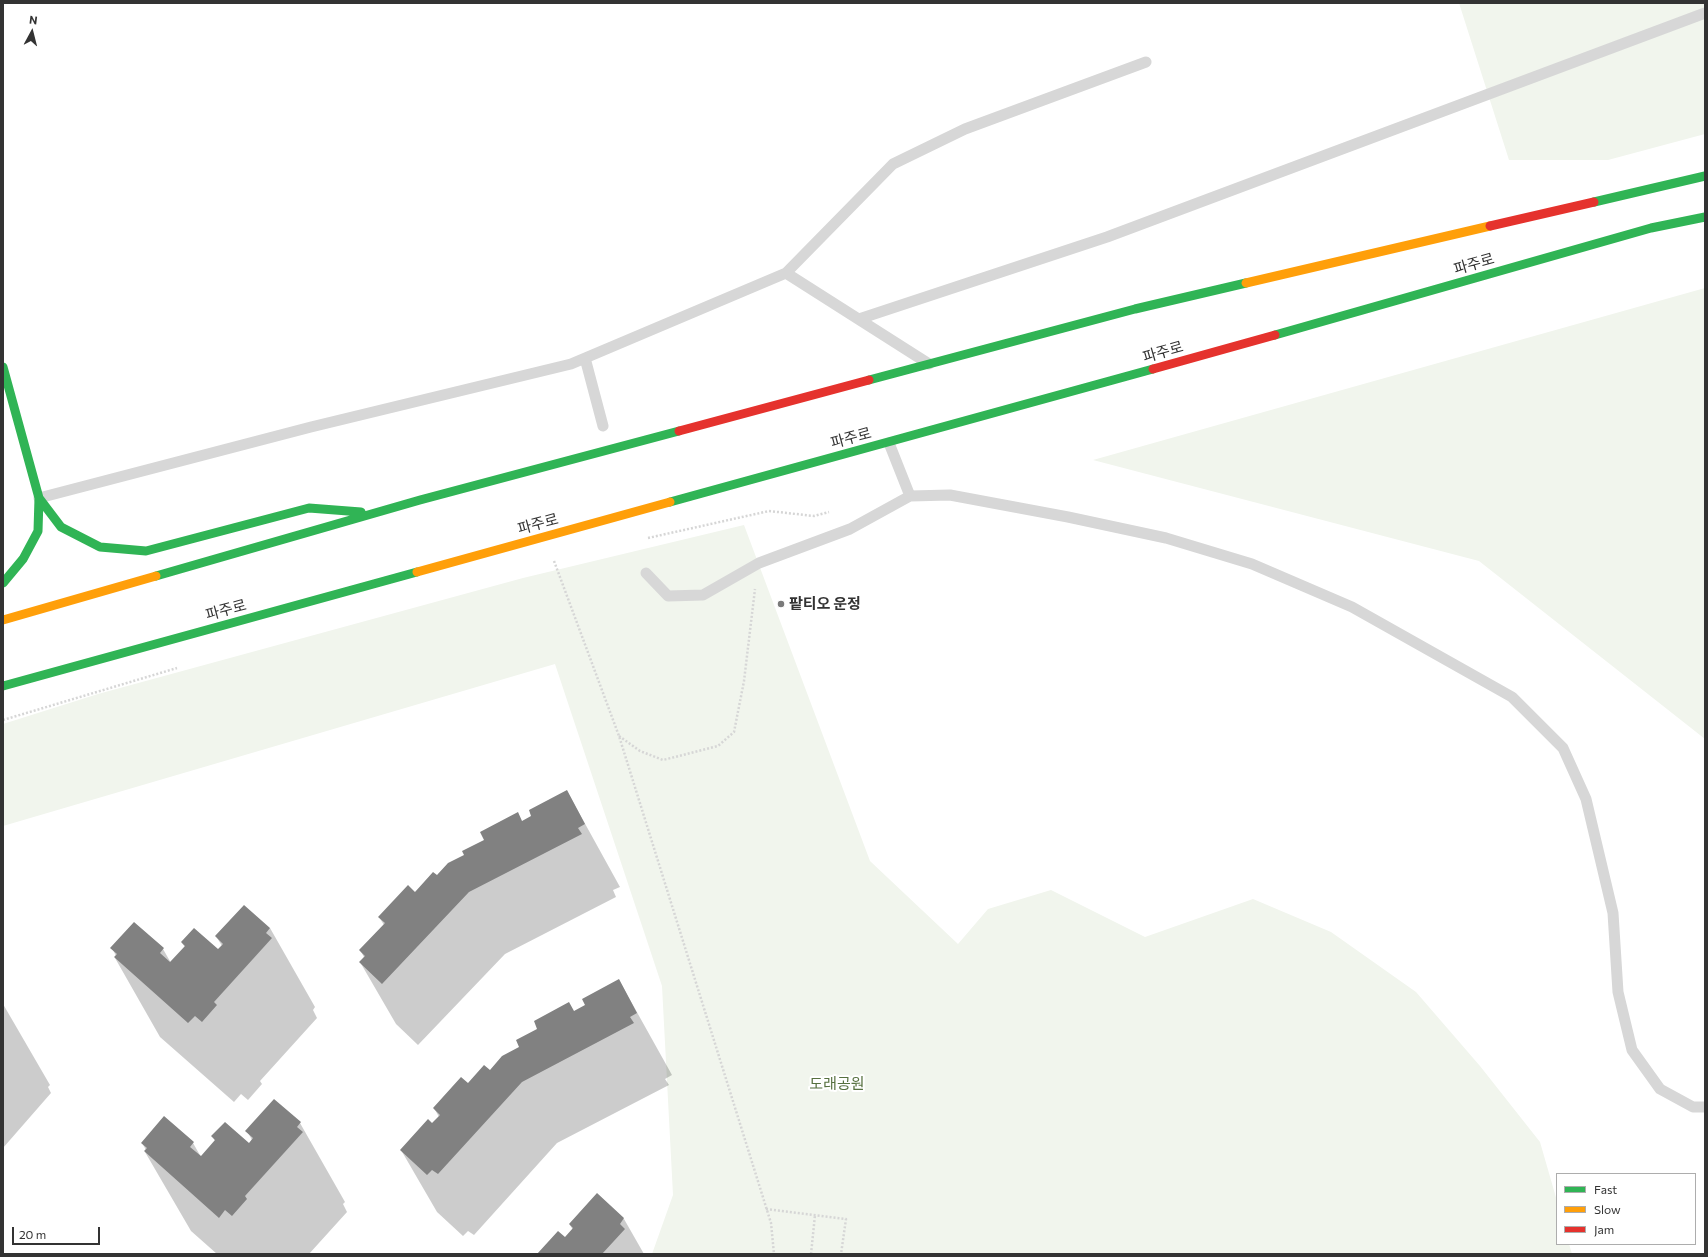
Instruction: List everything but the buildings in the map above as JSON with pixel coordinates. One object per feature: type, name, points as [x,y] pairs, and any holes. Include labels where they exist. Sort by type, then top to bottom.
[{"type":"main road","points":[[3,620],[377,513],[1135,309],[1705,176]]},
{"type":"main road","name":"파주로","points":[[3,686],[888,443],[1651,228],[1705,217]]},
{"type":"main road","points":[[3,367],[39,498],[38,531],[23,559],[3,583]]},
{"type":"main road","points":[[39,498],[61,527],[100,547],[146,551],[309,508],[377,513]]},
{"type":"lane","points":[[859,319],[1107,237],[1705,13]]},
{"type":"lane","points":[[39,498],[311,426],[571,364],[786,273],[893,164],[965,129],[1146,62]]},
{"type":"lane","points":[[786,273],[930,364]]},
{"type":"lane","points":[[585,358],[603,426]]},
{"type":"lane","points":[[888,443],[910,496]]},
{"type":"lane","points":[[646,573],[668,596],[703,595],[759,563],[850,529],[910,496],[950,495],[1068,517],[1166,538],[1252,564],[1352,607],[1512,697],[1563,748],[1586,799],[1613,913],[1618,992],[1632,1050],[1660,1088],[1693,1107],[1705,1107]]},
{"type":"path","points":[[646,538],[769,511],[814,516],[836,510]]},
{"type":"path","points":[[561,557],[553,559],[618,736],[771,1224],[774,1254]]},
{"type":"path","points":[[618,736],[640,751],[664,760],[718,746],[734,732],[744,681],[759,563]]},
{"type":"path","points":[[3,720],[179,667]]},
{"type":"path","points":[[766,1208],[846,1219],[841,1254]]},
{"type":"path","points":[[811,1254],[815,1215]]},
{"type":"green space","points":[[1459,3],[1705,3],[1705,134],[1608,160],[1509,160]]},
{"type":"green space","points":[[1705,288],[1705,739],[1479,561],[1093,460]]},
{"type":"green space","name":"도래공원","points":[[744,525],[870,861],[958,944],[988,909],[1051,890],[1145,937],[1253,899],[1331,932],[1416,992],[1480,1066],[1540,1142],[1556,1198],[1556,1245],[1569,1245],[1572,1254],[652,1254],[673,1195],[662,986],[555,664],[3,826],[3,724],[98,694],[523,578]]},
{"type":"traffic: fast","points":[[1594,202],[1705,176]]},
{"type":"traffic: fast","points":[[1275,335],[1651,228],[1705,217]]},
{"type":"traffic: fast","points":[[869,380],[1135,309],[1246,283]]},
{"type":"traffic: fast","points":[[3,367],[39,498],[38,531],[23,559],[3,583]]},
{"type":"traffic: fast","points":[[670,502],[1153,369]]},
{"type":"traffic: fast","points":[[156,576],[420,500],[679,431]]},
{"type":"traffic: fast","points":[[39,498],[61,527],[100,547],[146,551],[309,508],[361,512]]},
{"type":"traffic: fast","points":[[3,686],[417,572]]},
{"type":"traffic: slow","points":[[1246,283],[1490,226]]},
{"type":"traffic: slow","points":[[417,572],[670,502]]},
{"type":"traffic: slow","points":[[3,620],[156,576]]},
{"type":"traffic: jam","points":[[1490,226],[1594,202]]},
{"type":"traffic: jam","points":[[1153,369],[1275,335]]},
{"type":"traffic: jam","points":[[679,431],[869,380]]},
{"type":"place","name":"팥티오 운정","points":[[781,604]]}]
